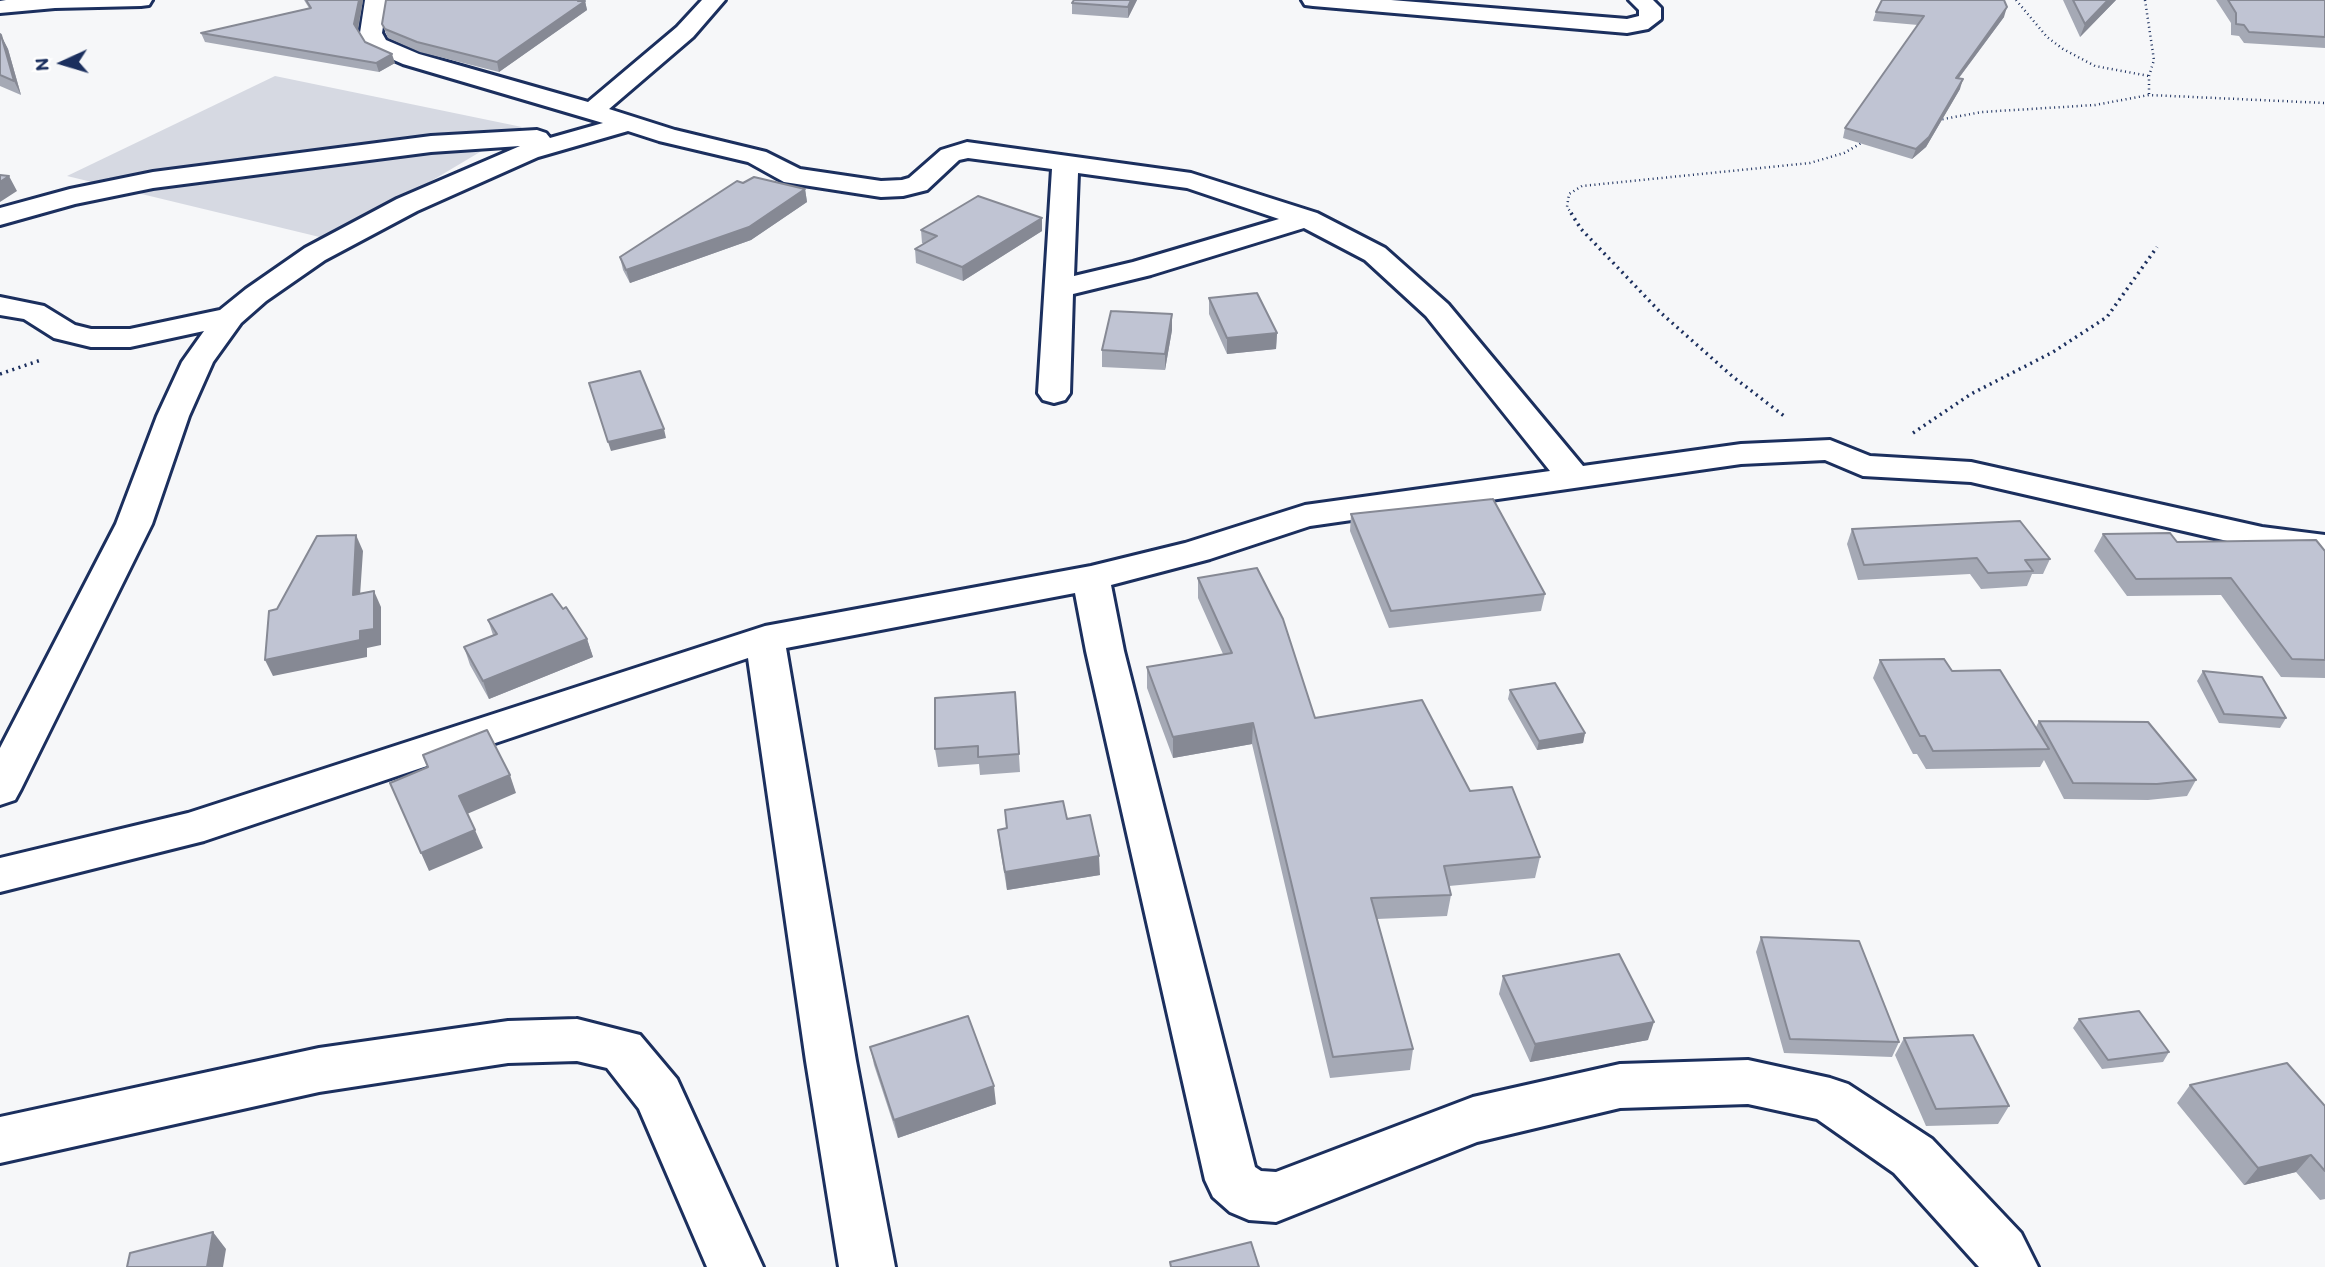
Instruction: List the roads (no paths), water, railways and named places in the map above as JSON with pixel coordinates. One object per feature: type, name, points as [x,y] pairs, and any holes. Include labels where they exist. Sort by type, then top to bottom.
[{"type":"street","points":[[0,7],[55,2],[141,0]]},
{"type":"street","points":[[376,0],[371,33],[377,44],[411,59],[476,79],[585,123]]},
{"type":"street","points":[[0,789],[134,524],[173,416],[198,362],[230,317],[256,295],[316,254],[407,205],[529,152],[585,123],[685,32],[714,0]]},
{"type":"street","points":[[1313,0],[1627,26],[1650,19],[1650,8],[1640,0]]},
{"type":"street","points":[[0,217],[70,197],[153,180],[585,123],[628,123],[668,136],[757,157],[793,176],[881,189],[918,184],[950,155],[967,150],[1191,181],[1307,219],[1375,254],[1437,310],[1574,478]]},
{"type":"street","points":[[1054,393],[1065,163]]},
{"type":"street","points":[[1061,288],[1141,269],[1307,219]]},
{"type":"street","points":[[0,306],[33,312],[65,332],[91,338],[130,338],[230,317]]},
{"type":"street","points":[[0,875],[189,829],[484,734],[765,639],[1091,578],[1197,551],[1305,516],[1741,454],[1830,450],[1863,466],[1971,472],[2262,538],[2325,546]]},
{"type":"street","points":[[1091,578],[1105,651],[1232,1180],[1249,1195],[1276,1196],[1473,1120],[1620,1086],[1748,1082],[1830,1100],[1913,1156],[2001,1251],[2010,1267]]},
{"type":"street","points":[[765,639],[829,1047],[867,1267]]},
{"type":"street","points":[[0,1140],[318,1070],[508,1042],[577,1040],[622,1050],[659,1095],[735,1267]]}]
